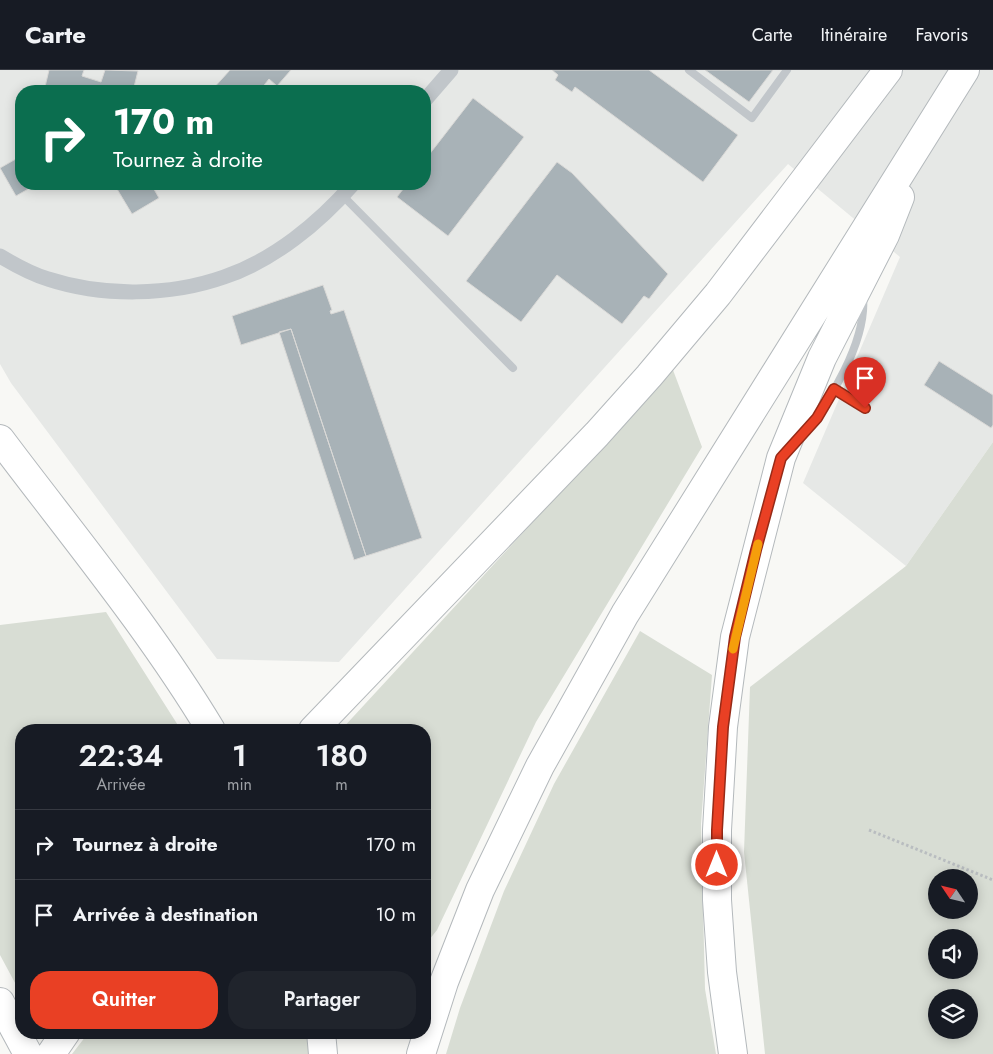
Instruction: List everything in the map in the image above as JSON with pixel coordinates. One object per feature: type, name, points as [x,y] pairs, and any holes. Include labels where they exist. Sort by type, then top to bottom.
[{"type":"highway","points":[[319,724],[597,434],[649,376],[718,294],[888,70]]},
{"type":"highway","points":[[431,1023],[444,982],[480,890],[540,766],[625,614],[965,70]]},
{"type":"highway","points":[[733,1054],[722,972],[717,900],[717,830],[723,727],[735,637],[781,458],[822,358],[885,235],[924,136]]},
{"type":"highway","points":[[0,439],[116,591],[161,654],[207,724]]},
{"type":"highway","points":[[0,1002],[15,1030]]},
{"type":"highway","points":[[20,1039],[28,1054]]},
{"type":"highway","points":[[321,1039],[323,1054]]},
{"type":"highway","points":[[421,1054],[426,1039]]},
{"type":"street","points":[[431,93],[451,70]]},
{"type":"street","points":[[0,256],[46,278],[92,289],[155,291],[192,285],[225,277],[260,260],[308,228],[347,190]]},
{"type":"lane","points":[[689,70],[752,118],[787,70]]},
{"type":"lane","points":[[349,190],[514,368]]},
{"type":"lane","points":[[781,458],[817,418],[840,379],[858,336],[864,305],[862,280]]},
{"type":"lane","points":[[834,389],[865,408]]},
{"type":"path","points":[[870,830],[993,880]]},
{"type":"shaded area","points":[[0,70],[993,70],[993,442],[906,566],[803,483],[900,257],[788,164],[339,662],[217,659],[11,383],[0,364]]},
{"type":"shaded area","points":[[673,370],[702,447],[536,722],[437,930],[431,938],[431,724],[347,724]]},
{"type":"shaded area","points":[[993,442],[993,1054],[765,1054],[744,852],[750,687],[906,566]]},
{"type":"shaded area","points":[[106,612],[177,724],[15,724],[15,983],[0,955],[0,625]]},
{"type":"shaded area","points":[[640,631],[712,675],[701,824],[705,989],[716,1054],[446,1054],[460,1008],[504,891],[554,784]]},
{"type":"shaded area","points":[[84,1039],[308,1039],[312,1054],[72,1054]]},
{"type":"building","points":[[49,70],[84,70],[82,76],[101,82],[105,70],[138,71],[134,85],[45,85]]},
{"type":"building","points":[[230,70],[291,70],[278,85],[269,79],[264,85],[216,85]]},
{"type":"building","points":[[552,70],[649,70],[738,135],[703,182],[575,87],[572,92],[555,80],[558,75]]},
{"type":"building","points":[[705,70],[773,70],[749,102]]},
{"type":"building","points":[[473,98],[524,137],[448,236],[397,197],[402,190],[431,190],[431,152]]},
{"type":"building","points":[[15,159],[15,190],[26,190],[16,196],[0,168]]},
{"type":"building","points":[[557,162],[572,173],[668,274],[649,299],[644,296],[622,324],[557,275],[521,322],[466,281]]},
{"type":"building","points":[[118,190],[154,190],[159,198],[132,214]]},
{"type":"building","points":[[323,285],[332,310],[330,311],[331,314],[344,310],[422,538],[366,556],[291,329],[241,345],[232,316]]},
{"type":"building","points":[[291,329],[366,556],[354,560],[279,332]]},
{"type":"building","points":[[939,361],[993,395],[993,425],[991,428],[924,385]]},
{"type":"slow traffic","points":[[733,649],[758,544]]},
{"type":"route","points":[[717,865],[717,830],[723,727],[735,637],[781,458],[817,418],[834,389],[865,408]]}]
